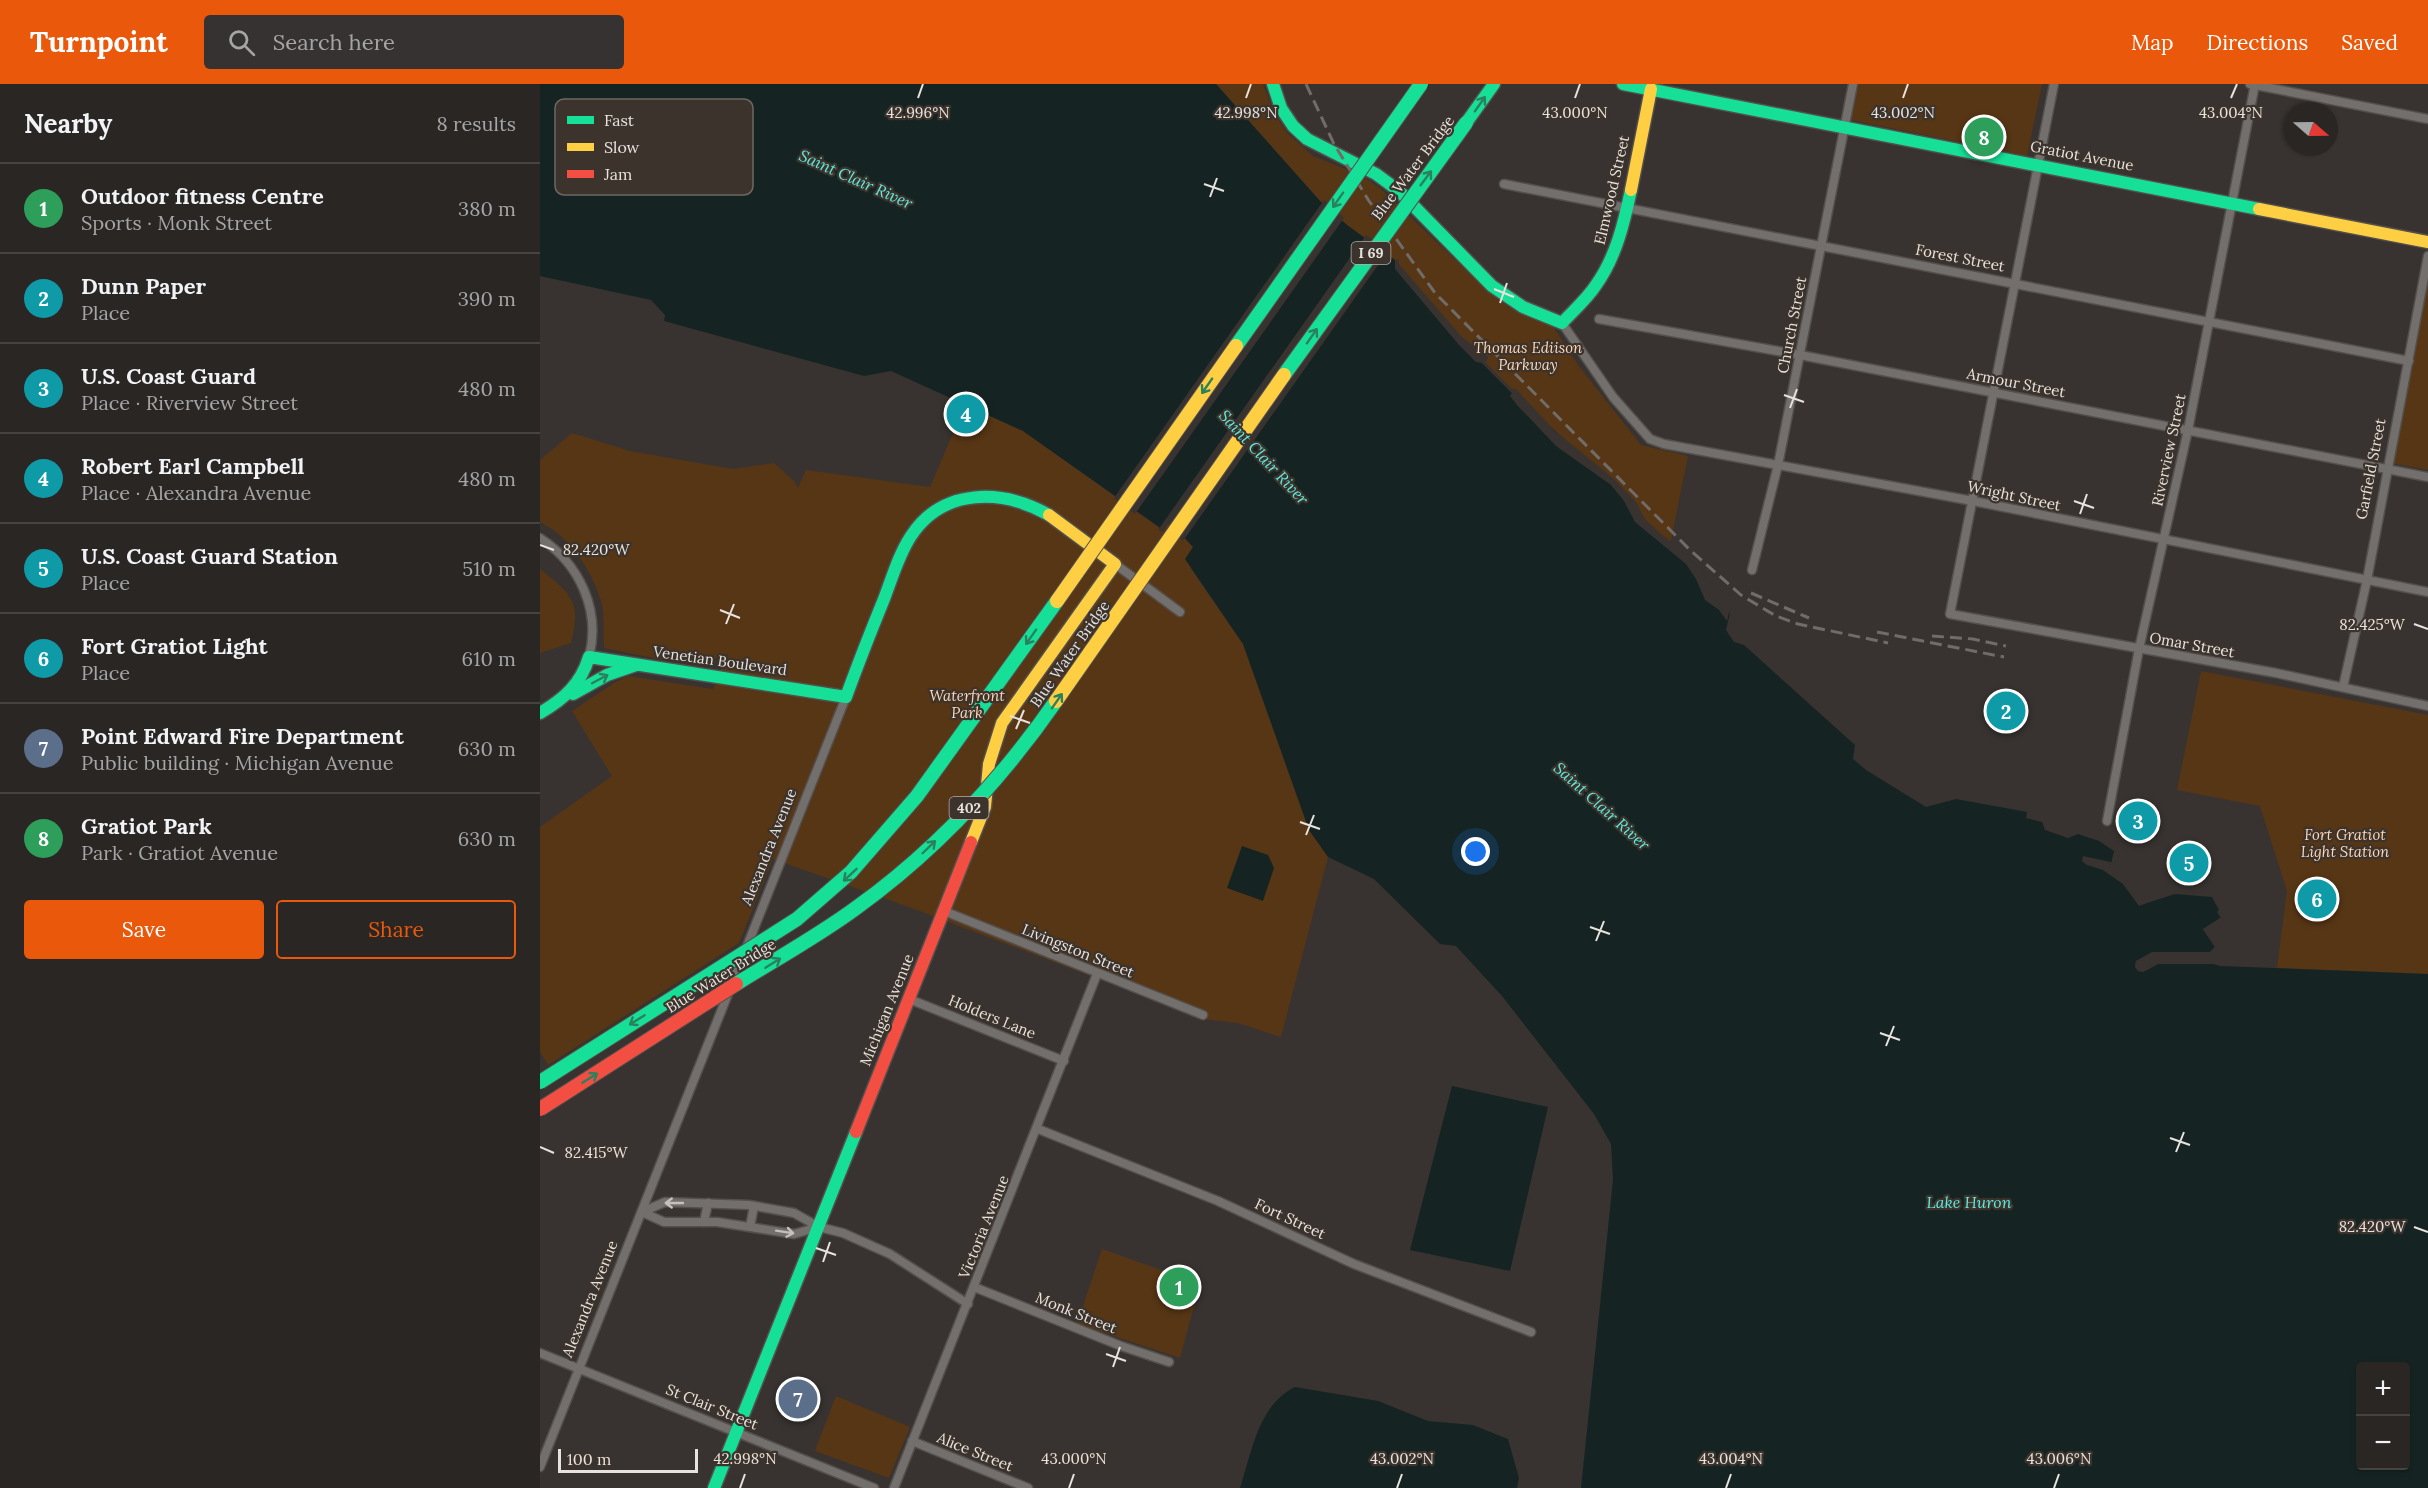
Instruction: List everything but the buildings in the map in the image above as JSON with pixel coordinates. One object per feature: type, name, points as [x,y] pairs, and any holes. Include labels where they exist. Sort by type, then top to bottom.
[{"type":"main road","points":[[1273,84],[1277,101],[1297,131],[1321,149],[1371,171],[1395,188],[1494,288],[1523,307],[1562,322]]},
{"type":"main road","name":"Blue Water Bridge","points":[[540,1082],[778,933],[814,906],[872,853],[916,799],[979,711],[1421,84]]},
{"type":"main road","name":"Blue Water Bridge","points":[[540,1109],[855,909],[905,870],[999,777],[1033,734],[1278,383],[1494,84]]},
{"type":"main road","name":"Gratiot Avenue","points":[[1623,84],[1652,87],[2428,242]]},
{"type":"main road","name":"Elmwood Street","points":[[1562,322],[1596,286],[1611,261],[1625,219],[1652,87]]},
{"type":"main road","name":"Garfield Street","points":[[2428,231],[2428,242]]},
{"type":"main road","name":"Alexandra Avenue","points":[[846,698],[911,535],[925,519],[944,504],[960,498],[999,496],[1026,504],[1055,520],[1115,564]]},
{"type":"main road","name":"Michigan Avenue","points":[[714,1488],[985,807],[989,755],[1002,723],[1115,564]]},
{"type":"main road","points":[[565,699],[579,682],[589,657]]},
{"type":"main road","name":"Venetian Boulevard","points":[[589,657],[846,698]]},
{"type":"main road","points":[[540,713],[608,675],[637,665]]},
{"type":"street","name":"Church Street","points":[[1752,570],[1778,465],[1853,84]]},
{"type":"street","points":[[1973,501],[2054,84]]},
{"type":"street","points":[[2253,84],[2428,119]]},
{"type":"street","name":"Riverview Street","points":[[2107,821],[2139,649],[2188,430],[2253,84]]},
{"type":"street","name":"Forest Street","points":[[1504,184],[2015,282],[2409,361]]},
{"type":"street","name":"Garfield Street","points":[[2343,687],[2367,580],[2409,361],[2428,255],[2428,242]]},
{"type":"street","name":"Armour Street","points":[[1599,319],[1800,355],[2428,477]]},
{"type":"street","name":"Wright Street","points":[[1562,322],[1613,397],[1650,439],[1657,442],[1973,501],[2428,592]]},
{"type":"street","name":"Omar Street","points":[[1973,501],[1950,614],[2343,687],[2428,706]]},
{"type":"street","points":[[540,538],[562,556],[576,574],[585,591],[592,628],[589,657]]},
{"type":"street","name":"Alexandra Avenue","points":[[1115,564],[1180,612]]},
{"type":"street","name":"Alexandra Avenue","points":[[540,1467],[846,698]]},
{"type":"street","name":"Livingston Street","points":[[944,911],[1203,1015]]},
{"type":"street","name":"Victoria Avenue","points":[[894,1488],[1038,1130],[1097,974]]},
{"type":"street","name":"Holders Lane","points":[[909,999],[1064,1061]]},
{"type":"street","name":"Fort Street","points":[[1038,1130],[1218,1201],[1354,1264],[1532,1332]]},
{"type":"street","points":[[642,1212],[665,1202],[754,1206],[794,1213],[819,1227],[843,1233],[890,1254],[968,1304]]},
{"type":"street","points":[[704,1222],[708,1203]]},
{"type":"street","points":[[750,1227],[754,1206]]},
{"type":"street","points":[[642,1212],[664,1222],[704,1222],[794,1234],[819,1227]]},
{"type":"street","name":"Monk Street","points":[[974,1287],[1121,1346],[1169,1362]]},
{"type":"street","name":"St Clair Street","points":[[540,1353],[874,1488]]},
{"type":"street","name":"Alice Street","points":[[912,1442],[1028,1488]]},
{"type":"green space","name":"Thomas Ediison Parkway","points":[[1216,84],[1263,84],[1273,111],[1287,133],[1313,156],[1363,176],[1381,189],[1493,296],[1509,307],[1554,328],[1578,365],[1641,445],[1688,456],[1670,545],[1459,338],[1387,254],[1347,225],[1320,201]]},
{"type":"green space","points":[[1855,84],[2042,84],[2027,156],[1847,119]]},
{"type":"green space","points":[[2428,278],[2428,470],[2390,463]]},
{"type":"green space","name":"Waterfront Park","points":[[965,405],[1023,431],[1161,529],[1168,520],[1193,547],[1191,569],[1243,644],[1309,830],[1328,857],[1281,1037],[1238,1023],[1204,1019],[909,907],[773,859],[739,943],[548,1065],[540,1052],[540,827],[612,776],[572,711],[628,676],[713,689],[728,654],[701,664],[658,659],[604,648],[602,606],[591,577],[570,545],[551,528],[540,522],[540,460],[572,433],[630,451],[733,469],[774,463],[794,481],[798,488],[806,470],[930,487]]},
{"type":"green space","points":[[540,569],[566,592],[574,608],[575,617],[571,643],[540,653]]},
{"type":"green space","name":"Fort Gratiot Light Station","points":[[2201,671],[2428,715],[2428,974],[2277,968],[2287,891],[2260,806],[2177,790]]},
{"type":"green space","points":[[1102,1249],[1200,1284],[1180,1358],[1077,1324]]},
{"type":"green space","points":[[836,1396],[910,1427],[889,1478],[815,1451]]},
{"type":"water","points":[[540,84],[1216,84],[1320,201],[1347,225],[1395,260],[1396,266],[1482,363],[1512,393],[1611,480],[1642,521],[1670,545],[1730,613],[1726,630],[1734,642],[1744,645],[1855,745],[1853,759],[1866,770],[1926,807],[1956,799],[2027,812],[2026,818],[2042,822],[2045,830],[2068,838],[2078,834],[2099,841],[2114,851],[2111,864],[2144,904],[2175,894],[2212,897],[2221,918],[2203,929],[2215,947],[2210,952],[2152,953],[2136,961],[2135,967],[2143,972],[2158,964],[2213,964],[2428,974],[2428,1488],[1581,1488],[1613,1180],[1611,1144],[1594,1114],[1502,996],[1456,946],[1440,944],[1374,879],[1328,857],[1309,830],[1243,644],[1185,559],[1193,547],[1168,520],[1162,529],[1023,431],[891,371],[864,376],[664,321],[665,315],[651,300],[540,276]]},
{"type":"water","points":[[1242,846],[1268,855],[1274,868],[1263,901],[1227,888]]},
{"type":"water","points":[[1452,1086],[1548,1107],[1510,1271],[1410,1250]]},
{"type":"water","points":[[1295,1387],[1378,1401],[1428,1421],[1473,1425],[1508,1439],[1519,1478],[1517,1488],[1240,1488],[1253,1445],[1265,1417],[1272,1405]]},
{"type":"pier","points":[[1324,200],[1344,218],[1135,514],[1114,498]]},
{"type":"pier","points":[[1366,235],[1388,251],[1183,541],[1168,524],[1163,532],[1158,530]]},
{"type":"pier","points":[[1398,259],[1399,264],[1461,336],[1488,357],[1486,363],[1512,389],[1516,389],[1555,431],[1613,478],[1636,502],[1645,519],[1689,555],[1692,561],[1702,568],[1706,579],[1728,596],[1731,605],[1727,621],[1719,610],[1705,600],[1696,579],[1686,564],[1635,522],[1624,501],[1611,485],[1556,446],[1517,405],[1510,396],[1512,393],[1482,363],[1476,362],[1459,345],[1395,269],[1395,260]]},
{"type":"pier","points":[[2083,856],[2115,863],[2141,887],[2146,900],[2150,898],[2152,901],[2139,906],[2123,884],[2103,870],[2087,865],[2082,861]]},
{"type":"pier","points":[[2223,916],[2222,920],[2207,930],[2218,947],[2212,955],[2153,955],[2139,963],[2138,966],[2143,969],[2158,961],[2215,961],[2213,964],[2158,964],[2143,972],[2138,971],[2135,967],[2136,961],[2152,952],[2210,952],[2215,947],[2203,929]]},
{"type":"railway","points":[[1306,84],[1334,144],[1369,201],[1435,293],[1690,550],[1741,595],[1776,616],[1798,624],[1888,643]]},
{"type":"railway","points":[[1751,593],[1809,618]]},
{"type":"railway","points":[[1877,632],[2004,657]]},
{"type":"railway","points":[[1932,636],[1973,639],[2006,646]]},
{"type":"traffic: fast","points":[[1273,84],[1281,108],[1293,126],[1307,139],[1376,174],[1399,191],[1492,286],[1523,307],[1562,323],[1592,290],[1609,263],[1622,227],[1631,190]]},
{"type":"traffic: fast","points":[[1236,346],[1421,84]]},
{"type":"traffic: fast","points":[[1466,123],[1494,84]]},
{"type":"traffic: fast","points":[[1623,84],[2259,209]]},
{"type":"traffic: fast","points":[[1284,375],[1466,123]]},
{"type":"traffic: fast","points":[[540,713],[570,690],[586,667],[589,657],[846,697],[899,558],[911,536],[924,520],[940,508],[975,497],[1013,500],[1049,515]]},
{"type":"traffic: fast","points":[[540,1082],[797,919],[851,872],[917,796],[1057,601]]},
{"type":"traffic: fast","points":[[573,694],[607,675],[636,665]]},
{"type":"traffic: fast","points":[[736,984],[842,918],[912,863],[965,813],[1013,759],[1056,701]]},
{"type":"traffic: fast","points":[[714,1488],[856,1132]]},
{"type":"traffic: slow","points":[[1631,190],[1651,89]]},
{"type":"traffic: slow","points":[[2259,209],[2428,242]]},
{"type":"traffic: slow","points":[[1057,601],[1236,346]]},
{"type":"traffic: slow","points":[[1056,701],[1284,375]]},
{"type":"traffic: slow","points":[[971,842],[985,807],[989,764],[1002,723],[1115,564],[1049,515]]},
{"type":"traffic: jam","points":[[856,1132],[971,842]]},
{"type":"traffic: jam","points":[[540,1109],[736,984]]},
{"type":"place","name":"Gratiot Park","points":[[1984,137]]},
{"type":"place","name":"Robert Earl Campbell","points":[[966,414]]},
{"type":"place","name":"Dunn Paper","points":[[2006,711]]},
{"type":"place","name":"U.S. Coast Guard","points":[[2138,821]]},
{"type":"place","name":"U.S. Coast Guard Station","points":[[2189,863]]},
{"type":"place","name":"Fort Gratiot Light","points":[[2317,899]]},
{"type":"place","name":"Outdoor fitness Centre","points":[[1179,1287]]},
{"type":"place","name":"Point Edward Fire Department","points":[[798,1399]]},
{"type":"water label","name":"Saint Clair River","points":[[856,179]]},
{"type":"water label","name":"Saint Clair River","points":[[1264,457]]},
{"type":"water label","name":"Saint Clair River","points":[[1602,806]]},
{"type":"water label","name":"Lake Huron","points":[[1969,1202]]}]
